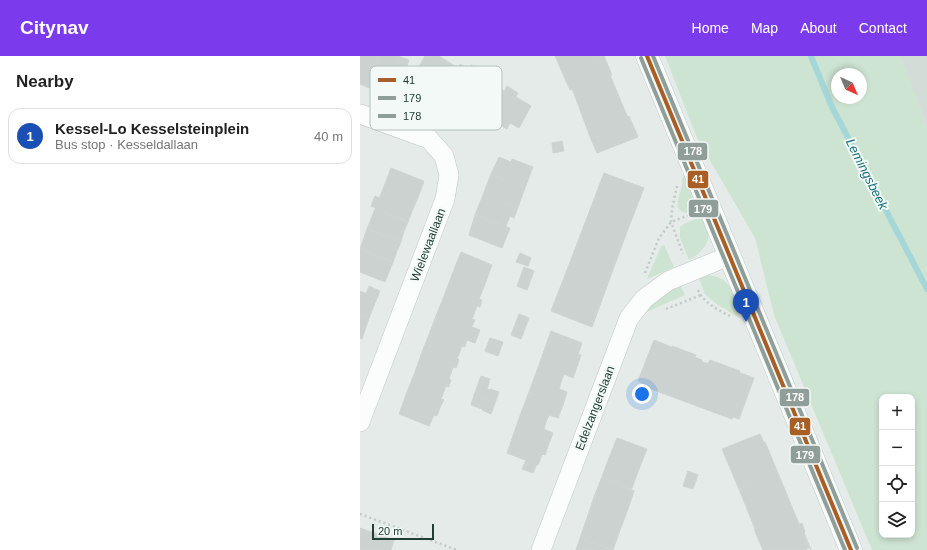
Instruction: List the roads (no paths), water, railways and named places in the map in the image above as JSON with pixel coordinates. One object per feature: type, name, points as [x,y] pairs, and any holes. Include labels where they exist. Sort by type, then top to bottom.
[{"type":"street","points":[[647,56],[851,550]]},
{"type":"street","name":"Wielewaallaan","points":[[360,114],[370,117]]},
{"type":"street","name":"Wielewaallaan","points":[[360,422],[445,199],[449,175],[444,156],[429,138],[406,130]]},
{"type":"street","name":"Edelzangerslaan","points":[[541,550],[629,318],[644,298],[668,280],[729,256]]},
{"type":"waterway","name":"Lemingsbeek","points":[[811,56],[831,105],[927,289]]},
{"type":"place","name":"Kessel-Lo Kesselsteinplein","points":[[746,322]]}]
